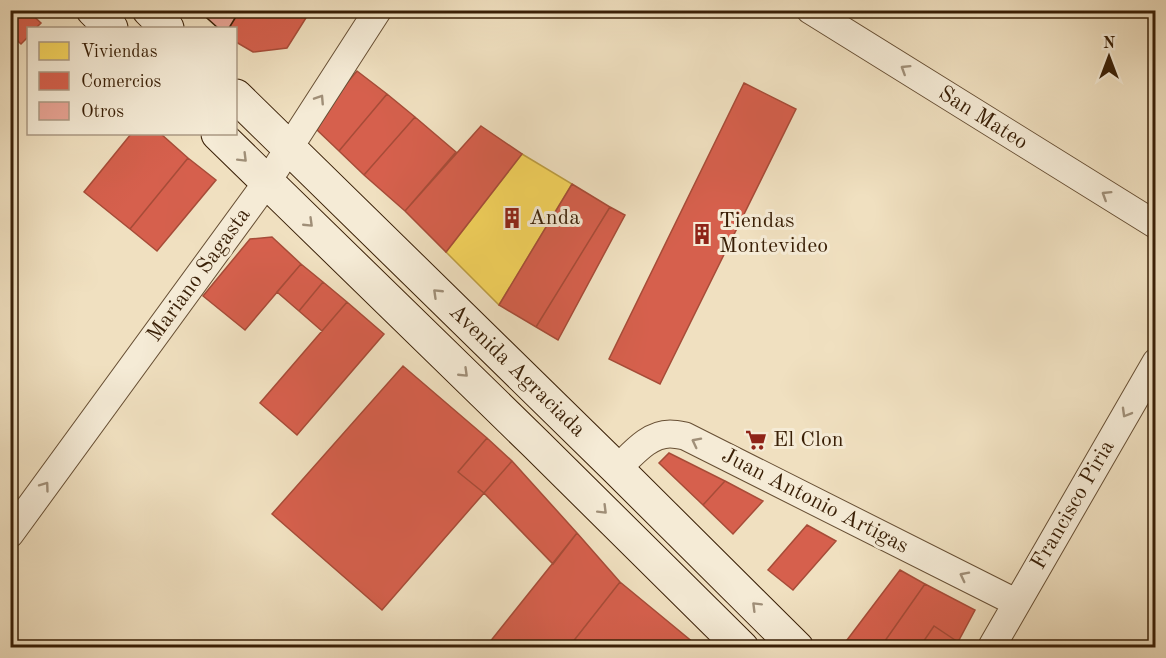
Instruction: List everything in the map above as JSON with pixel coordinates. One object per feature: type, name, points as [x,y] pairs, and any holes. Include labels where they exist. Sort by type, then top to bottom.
[{"type":"main road","points":[[93,10],[110,27]]},
{"type":"main road","points":[[149,10],[166,27]]},
{"type":"main road","name":"Avenida Agraciada","points":[[237,97],[797,648]]},
{"type":"main road","name":"Avenida Agraciada","points":[[219,135],[742,648]]},
{"type":"street","name":"Mariano Sagasta","points":[[10,534],[267,182],[378,10]]},
{"type":"street","name":"San Mateo","points":[[810,10],[1155,225]]},
{"type":"street","name":"Francisco Piria","points":[[991,648],[1155,362]]},
{"type":"street","name":"Juan Antonio Artigas","points":[[617,469],[656,436],[670,434],[685,436],[1017,603]]},
{"type":"building: Viviendas","name":"Anda","points":[[522,154],[572,184],[499,305],[446,252]]},
{"type":"building: Comercios","points":[[10,10],[27,10],[41,23],[37,27],[27,27],[27,38],[21,44],[10,34]]},
{"type":"building: Comercios","points":[[240,10],[311,10],[287,48],[253,52],[237,43],[237,27],[230,27]]},
{"type":"building: Comercios","points":[[357,71],[387,94],[339,151],[317,130],[318,117]]},
{"type":"building: Comercios","name":"Tiendas Montevideo","points":[[744,83],[796,109],[660,384],[609,359]]},
{"type":"building: Comercios","points":[[387,94],[415,117],[364,175],[339,151]]},
{"type":"building: Comercios","points":[[415,117],[456,152],[405,211],[364,175]]},
{"type":"building: Comercios","points":[[481,126],[522,154],[446,252],[405,211]]},
{"type":"building: Comercios","points":[[130,135],[162,135],[188,158],[130,229],[84,192]]},
{"type":"building: Comercios","points":[[188,158],[216,180],[157,251],[130,229]]},
{"type":"building: Comercios","points":[[572,184],[610,207],[536,327],[499,305]]},
{"type":"building: Comercios","points":[[610,207],[625,215],[558,340],[536,327]]},
{"type":"building: Comercios","points":[[272,237],[301,264],[245,330],[203,296],[250,239]]},
{"type":"building: Comercios","points":[[301,264],[323,282],[299,311],[277,292]]},
{"type":"building: Comercios","points":[[323,282],[347,302],[322,331],[299,311]]},
{"type":"building: Comercios","points":[[347,302],[384,334],[297,435],[260,403]]},
{"type":"building: Comercios","points":[[403,366],[487,438],[458,472],[484,493],[382,610],[272,514]]},
{"type":"building: Comercios","points":[[487,438],[512,461],[484,493],[458,472]]},
{"type":"building: Comercios","points":[[669,453],[725,481],[703,505],[659,463]]},
{"type":"building: Comercios","points":[[512,461],[577,533],[553,564],[484,493]]},
{"type":"building: Comercios","points":[[725,481],[763,501],[733,534],[703,505]]},
{"type":"building: Comercios","points":[[807,525],[836,541],[793,590],[768,570]]},
{"type":"building: Comercios","points":[[577,533],[620,582],[568,648],[485,648]]},
{"type":"building: Comercios","points":[[900,570],[925,584],[880,648],[848,648],[844,644]]},
{"type":"building: Comercios","points":[[620,582],[700,648],[568,648]]},
{"type":"building: Comercios","points":[[925,584],[975,610],[958,642],[934,626],[919,648],[880,648]]},
{"type":"building: Comercios","points":[[934,626],[958,642],[961,648],[919,648]]},
{"type":"building: Otros","points":[[198,10],[240,10],[230,27],[217,27]]},
{"type":"place","name":"Anda","points":[[512,218]]},
{"type":"place","name":"Tiendas Montevideo","points":[[702,234]]},
{"type":"place","name":"El Clon","points":[[756,440]]}]
